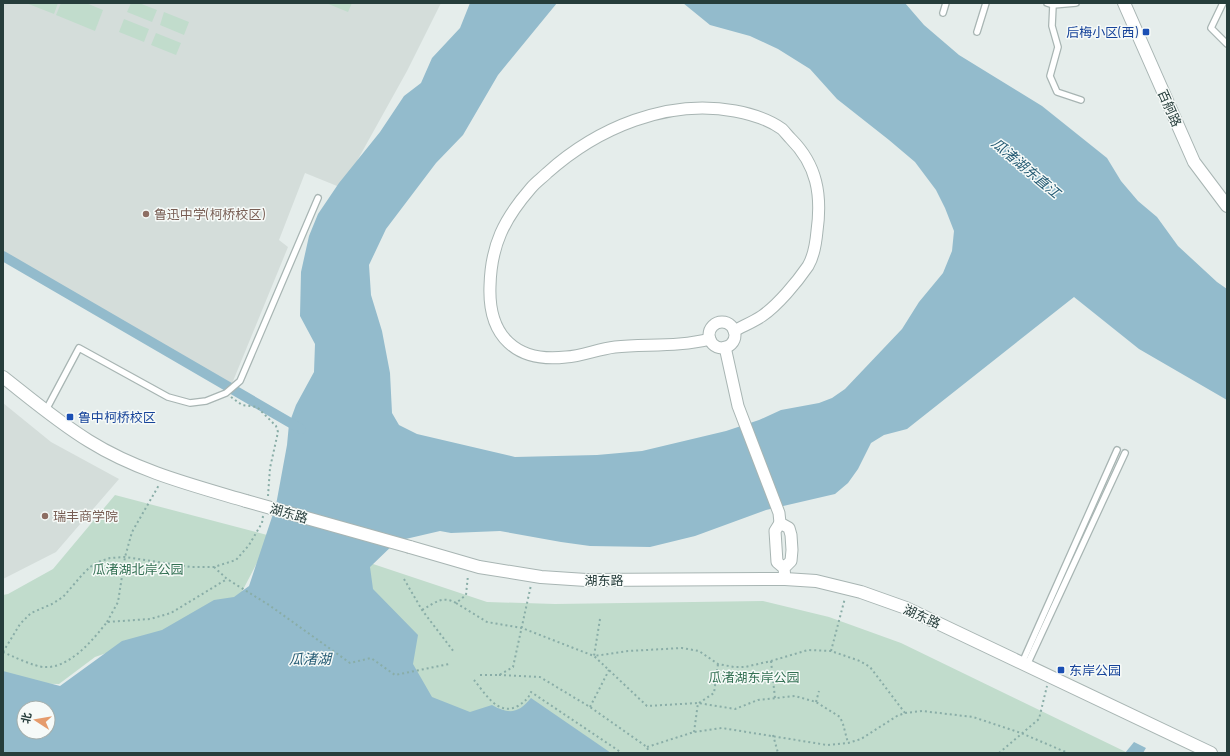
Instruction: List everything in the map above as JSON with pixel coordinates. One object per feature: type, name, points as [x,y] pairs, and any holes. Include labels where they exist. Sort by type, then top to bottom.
[{"type":"street","name":"百舸路","points":[[1124,3],[1194,162],[1227,206]]},
{"type":"street","points":[[710,339],[685,344],[612,347],[567,357],[540,357],[511,346],[497,329],[491,311],[489,293],[493,253],[500,231],[532,187],[562,160],[597,136],[647,116],[680,110],[717,108],[754,115],[782,129],[801,149],[812,169],[819,195],[820,212],[816,242],[809,264],[790,290],[762,316],[734,331]]},
{"type":"street","points":[[718,322],[726,322],[734,331],[733,340],[726,347],[715,346],[710,339],[709,331],[711,327],[718,322]]},
{"type":"street","points":[[726,347],[738,406],[780,518],[789,528],[791,535],[791,561],[784,573],[777,562],[775,531],[780,518]]},
{"type":"street","name":"湖东路","points":[[3,377],[63,424],[90,442],[125,460],[164,476],[246,501],[480,567],[532,576],[586,580],[784,573],[861,592],[906,608],[1211,753]]},
{"type":"lane","points":[[943,13],[946,3]]},
{"type":"lane","points":[[977,32],[986,3]]},
{"type":"lane","points":[[1076,3],[1050,4],[1052,26],[1058,47],[1050,76],[1057,92],[1081,100]]},
{"type":"lane","points":[[1223,3],[1211,28],[1227,44]]},
{"type":"lane","points":[[46,411],[79,348],[168,397],[190,403],[206,401],[226,393],[240,381],[318,198]]},
{"type":"lane","points":[[1024,664],[1117,450]]},
{"type":"lane","points":[[1024,664],[1125,453]]},
{"type":"path","points":[[226,393],[242,405],[257,407],[276,426],[278,432],[270,468],[267,503]]},
{"type":"path","points":[[164,476],[132,532],[125,557],[118,602],[107,622],[87,646],[60,666],[43,668],[3,652],[20,624],[31,613],[52,604],[63,597],[82,575],[98,562],[110,558],[125,557],[191,567],[214,567],[236,560],[249,545],[262,523],[265,510]]},
{"type":"path","points":[[456,603],[466,595],[470,564]]},
{"type":"path","points":[[214,567],[227,579],[269,605],[350,663],[371,658],[395,675],[449,664]]},
{"type":"path","points":[[499,675],[513,667],[532,576]]},
{"type":"path","points":[[107,622],[150,619],[171,614],[227,579]]},
{"type":"path","points":[[404,579],[422,610],[454,652]]},
{"type":"path","points":[[831,651],[847,588]]},
{"type":"path","points":[[422,610],[440,599],[449,599],[487,622],[522,628],[594,656],[647,706],[698,703],[735,709],[758,700],[795,696],[816,702],[840,717],[848,743]]},
{"type":"path","points":[[594,656],[600,619]]},
{"type":"path","points":[[594,656],[628,651],[682,648],[699,651],[718,664],[734,668],[771,661],[808,650],[831,651],[860,661],[870,667],[905,713]]},
{"type":"path","points":[[771,661],[775,698]]},
{"type":"path","points":[[698,703],[714,693],[718,664]]},
{"type":"path","points":[[590,707],[609,670]]},
{"type":"path","points":[[480,675],[540,677],[590,707],[647,747],[649,753]]},
{"type":"path","points":[[999,753],[1039,719],[1049,676]]},
{"type":"path","points":[[474,680],[493,703],[502,708],[510,709],[516,707],[529,697],[531,692],[622,753]]},
{"type":"path","points":[[816,702],[819,691]]},
{"type":"path","points":[[694,732],[698,703]]},
{"type":"path","points":[[647,747],[694,732],[722,728],[773,735],[827,745],[848,743],[861,739],[897,716],[922,710],[972,717],[1021,733],[1068,753]]},
{"type":"path","points":[[773,735],[778,753]]},
{"type":"shaded area","name":"鲁迅中学(柯桥校区)","points":[[3,3],[441,3],[407,71],[342,188],[305,173],[279,240],[288,247],[231,386],[3,256]]},
{"type":"shaded area","name":"瑞丰商学院","points":[[3,403],[51,442],[119,479],[56,552],[3,579]]},
{"type":"green space","points":[[26,3],[58,3],[54,14]]},
{"type":"green space","points":[[61,3],[86,3],[103,10],[95,31],[56,15]]},
{"type":"green space","points":[[131,3],[139,3],[157,10],[152,22],[127,12]]},
{"type":"green space","points":[[326,3],[352,3],[348,12]]},
{"type":"green space","points":[[164,12],[189,22],[184,35],[160,25]]},
{"type":"green space","points":[[124,19],[149,29],[144,42],[119,32]]},
{"type":"green space","points":[[156,33],[181,43],[176,55],[151,45]]},
{"type":"green space","name":"瓜渚湖北岸公园","points":[[115,495],[271,536],[235,605],[150,638],[95,657],[59,684],[14,683],[3,677],[3,595],[8,594],[53,569]]},
{"type":"green space","name":"瓜渚湖东岸公园","points":[[367,562],[487,602],[555,604],[763,601],[829,617],[901,643],[1128,753],[608,753],[510,722],[425,705],[364,593]]},
{"type":"water","points":[[470,3],[557,3],[498,75],[463,135],[436,163],[386,229],[369,265],[371,295],[382,331],[390,373],[392,413],[399,425],[417,434],[515,457],[597,455],[642,451],[726,431],[759,420],[781,410],[819,403],[832,398],[845,389],[902,329],[919,302],[943,273],[952,251],[954,231],[936,190],[915,162],[837,99],[810,69],[778,49],[750,36],[710,25],[683,3],[905,3],[924,25],[959,55],[1042,106],[1107,158],[1121,181],[1138,201],[1157,217],[1178,246],[1217,282],[1227,289],[1227,400],[1139,349],[1074,297],[907,429],[884,435],[871,443],[858,469],[848,483],[835,494],[766,510],[695,536],[650,547],[590,546],[500,531],[451,533],[440,531],[397,541],[370,567],[373,589],[418,635],[413,664],[432,697],[470,712],[492,705],[504,710],[513,711],[522,707],[531,698],[611,753],[3,753],[3,671],[60,686],[122,641],[162,630],[214,600],[234,597],[249,586],[276,505],[287,445],[289,424],[296,405],[314,372],[315,344],[300,316],[301,272],[309,236],[318,214],[339,183],[380,132],[404,96],[421,83],[432,58],[460,28]]},
{"type":"water","points":[[1134,742],[1146,748],[1143,753],[1125,753]]},
{"type":"waterway","points":[[3,256],[301,429]]},
{"type":"place","name":"后梅小区(西)","points":[[1146,32]]},
{"type":"place","name":"鲁迅中学(柯桥校区)","points":[[146,214]]},
{"type":"place","name":"鲁中柯桥校区","points":[[70,417]]},
{"type":"place","name":"瑞丰商学院","points":[[45,516]]},
{"type":"place","name":"东岸公园","points":[[1061,670]]},
{"type":"water label","name":"瓜渚湖东直江","points":[[1026,168]]},
{"type":"water label","name":"瓜渚湖","points":[[310,659]]}]
